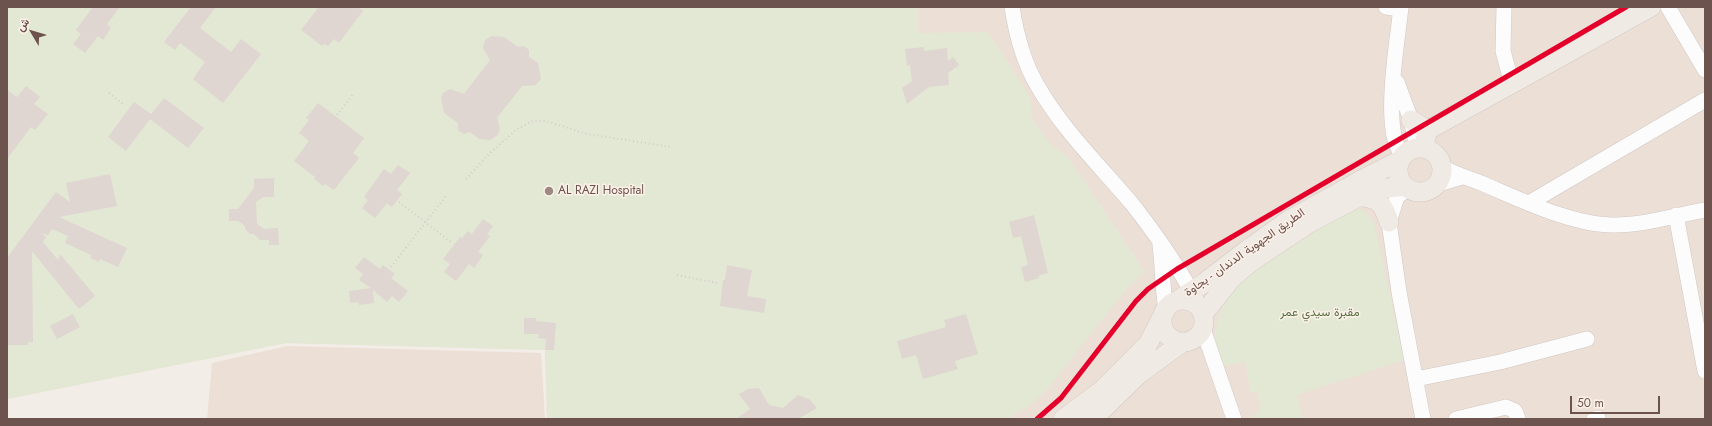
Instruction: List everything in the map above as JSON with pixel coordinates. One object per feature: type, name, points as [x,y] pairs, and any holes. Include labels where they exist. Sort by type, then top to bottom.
[{"type":"main road","points":[[1454,115],[1442,131],[1437,143],[1440,170],[1427,191],[1420,192],[1406,188],[1399,177],[1410,153],[1428,130],[1454,115],[1651,7]]},
{"type":"main road","points":[[1411,120],[1428,130]]},
{"type":"main road","points":[[1410,153],[1433,152],[1440,170]]},
{"type":"main road","name":"الطريق الجهوية الدندان - بجاوة","points":[[1088,419],[1102,410],[1139,374],[1189,316],[1204,283],[1289,220],[1410,153]]},
{"type":"main road","name":"الطريق الجهوية الدندان - بجاوة","points":[[1064,419],[1101,391],[1148,344],[1189,316],[1252,261],[1310,223],[1358,196],[1378,189],[1406,188]]},
{"type":"main road","points":[[1358,196],[1374,199],[1381,203],[1389,222]]},
{"type":"street","points":[[1012,7],[1020,44],[1036,84],[1067,128],[1133,206],[1160,243],[1198,341],[1210,349],[1234,419]]},
{"type":"street","points":[[1504,7],[1503,51],[1512,84]]},
{"type":"street","points":[[1668,7],[1705,70]]},
{"type":"street","points":[[1396,8],[1392,125],[1395,141],[1410,153]]},
{"type":"street","points":[[1394,72],[1411,120],[1410,153]]},
{"type":"street","points":[[1529,203],[1705,100]]},
{"type":"street","points":[[1440,170],[1529,203],[1601,225],[1627,225],[1705,210]]},
{"type":"street","points":[[1406,188],[1397,197],[1389,222],[1399,292],[1423,419]]},
{"type":"street","points":[[1676,215],[1705,371]]},
{"type":"street","points":[[1160,243],[1163,271],[1162,288],[1189,316]]},
{"type":"street","points":[[1416,379],[1500,362],[1587,339]]},
{"type":"street","points":[[1456,419],[1506,407],[1515,411],[1518,419]]},
{"type":"path","points":[[109,93],[123,104]]},
{"type":"path","points":[[337,115],[354,93]]},
{"type":"path","points":[[466,179],[489,154],[517,129],[533,121],[546,121],[587,134],[672,147]]},
{"type":"path","points":[[391,267],[446,196]]},
{"type":"path","points":[[399,202],[452,243]]},
{"type":"path","points":[[677,275],[717,282]]},
{"type":"shaded area","name":"AL RAZI Hospital","points":[[7,7],[1705,7],[1705,419],[547,419],[545,350],[286,343],[7,399]]},
{"type":"shaded area","points":[[287,346],[541,353],[545,419],[207,419],[212,363]]},
{"type":"green space","name":"AL RAZI Hospital","points":[[7,7],[918,7],[918,33],[988,32],[1029,95],[1033,120],[1050,144],[1068,157],[1145,272],[1128,287],[1047,390],[1033,403],[1007,419],[547,419],[545,350],[286,343],[7,399]]},
{"type":"green space","name":"مقبرة سيدي عمر","points":[[1352,208],[1360,209],[1366,213],[1375,226],[1404,360],[1297,395],[1303,419],[1246,419],[1254,417],[1261,407],[1257,392],[1251,392],[1245,362],[1221,366],[1215,336],[1223,307],[1238,282]]},
{"type":"building","points":[[93,7],[120,7],[107,24],[111,28],[103,40],[98,36],[85,53],[73,44],[81,34],[76,30]]},
{"type":"building","points":[[191,7],[216,7],[200,28],[231,52],[241,39],[261,54],[223,103],[193,79],[205,62],[180,43],[175,50],[164,42]]},
{"type":"building","points":[[319,7],[358,7],[363,11],[339,43],[334,39],[328,46],[324,44],[322,46],[301,30]]},
{"type":"building","points":[[492,36],[504,37],[518,47],[524,46],[529,50],[529,57],[538,63],[541,79],[536,85],[522,86],[497,118],[500,128],[498,135],[490,140],[479,139],[470,132],[464,134],[458,130],[458,123],[444,113],[441,97],[443,93],[450,89],[464,94],[490,60],[483,48],[485,40]]},
{"type":"building","points":[[924,47],[924,51],[947,48],[948,61],[953,57],[959,65],[948,73],[949,85],[929,87],[907,104],[902,88],[912,81],[910,65],[907,66],[905,49]]},
{"type":"building","points":[[26,86],[40,97],[34,104],[48,114],[35,130],[31,127],[7,159],[7,90],[17,97]]},
{"type":"building","points":[[164,98],[204,128],[188,148],[150,119],[126,151],[108,137],[134,102],[151,114]]},
{"type":"building","points":[[318,103],[364,138],[353,153],[359,158],[334,190],[325,184],[323,186],[314,179],[315,177],[294,161],[309,141],[299,133],[309,120],[306,118]]},
{"type":"building","points":[[398,165],[410,173],[397,190],[402,194],[392,207],[387,203],[375,218],[362,208],[368,200],[364,197],[384,169],[391,174]]},
{"type":"building","points":[[110,174],[117,206],[59,217],[127,248],[118,267],[100,259],[99,262],[90,258],[91,255],[65,243],[68,236],[52,229],[48,235],[42,233],[46,237],[43,242],[58,260],[60,254],[95,296],[79,309],[32,251],[33,342],[28,342],[28,345],[7,345],[7,258],[56,192],[70,202],[66,183]]},
{"type":"building","points":[[274,178],[274,197],[263,197],[256,202],[257,224],[264,229],[278,228],[279,245],[269,245],[269,240],[260,240],[254,234],[250,234],[245,229],[245,226],[238,221],[229,221],[229,209],[238,209],[254,188],[254,179]]},
{"type":"building","points":[[1034,215],[1048,273],[1038,276],[1039,278],[1025,282],[1021,267],[1028,265],[1021,236],[1013,238],[1009,222]]},
{"type":"building","points":[[483,219],[493,226],[487,234],[490,236],[478,252],[483,255],[474,268],[469,264],[456,281],[444,272],[450,264],[443,259],[460,237],[462,238],[468,231],[472,234]]},
{"type":"building","points":[[364,257],[380,269],[383,265],[395,274],[391,278],[408,291],[399,302],[392,296],[387,302],[373,290],[374,303],[359,305],[358,302],[350,303],[349,291],[371,288],[359,280],[363,274],[355,268]]},
{"type":"building","points":[[727,265],[752,270],[747,296],[766,299],[764,313],[720,306],[723,280],[725,280]]},
{"type":"building","points":[[73,314],[80,327],[57,339],[50,326]]},
{"type":"building","points":[[966,314],[978,354],[955,361],[958,369],[923,379],[916,355],[902,359],[897,341],[946,327],[944,320]]},
{"type":"building","points":[[524,318],[536,318],[536,321],[556,323],[554,350],[545,350],[546,339],[538,338],[539,334],[524,334]]},
{"type":"building","points":[[759,388],[769,405],[783,408],[798,395],[809,399],[817,408],[798,419],[736,419],[750,409],[739,394],[748,389]]},
{"type":"transit line","points":[[1037,419],[1061,398],[1136,301],[1148,289],[1177,269],[1626,7]]},
{"type":"place","name":"AL RAZI Hospital","points":[[549,191]]}]
